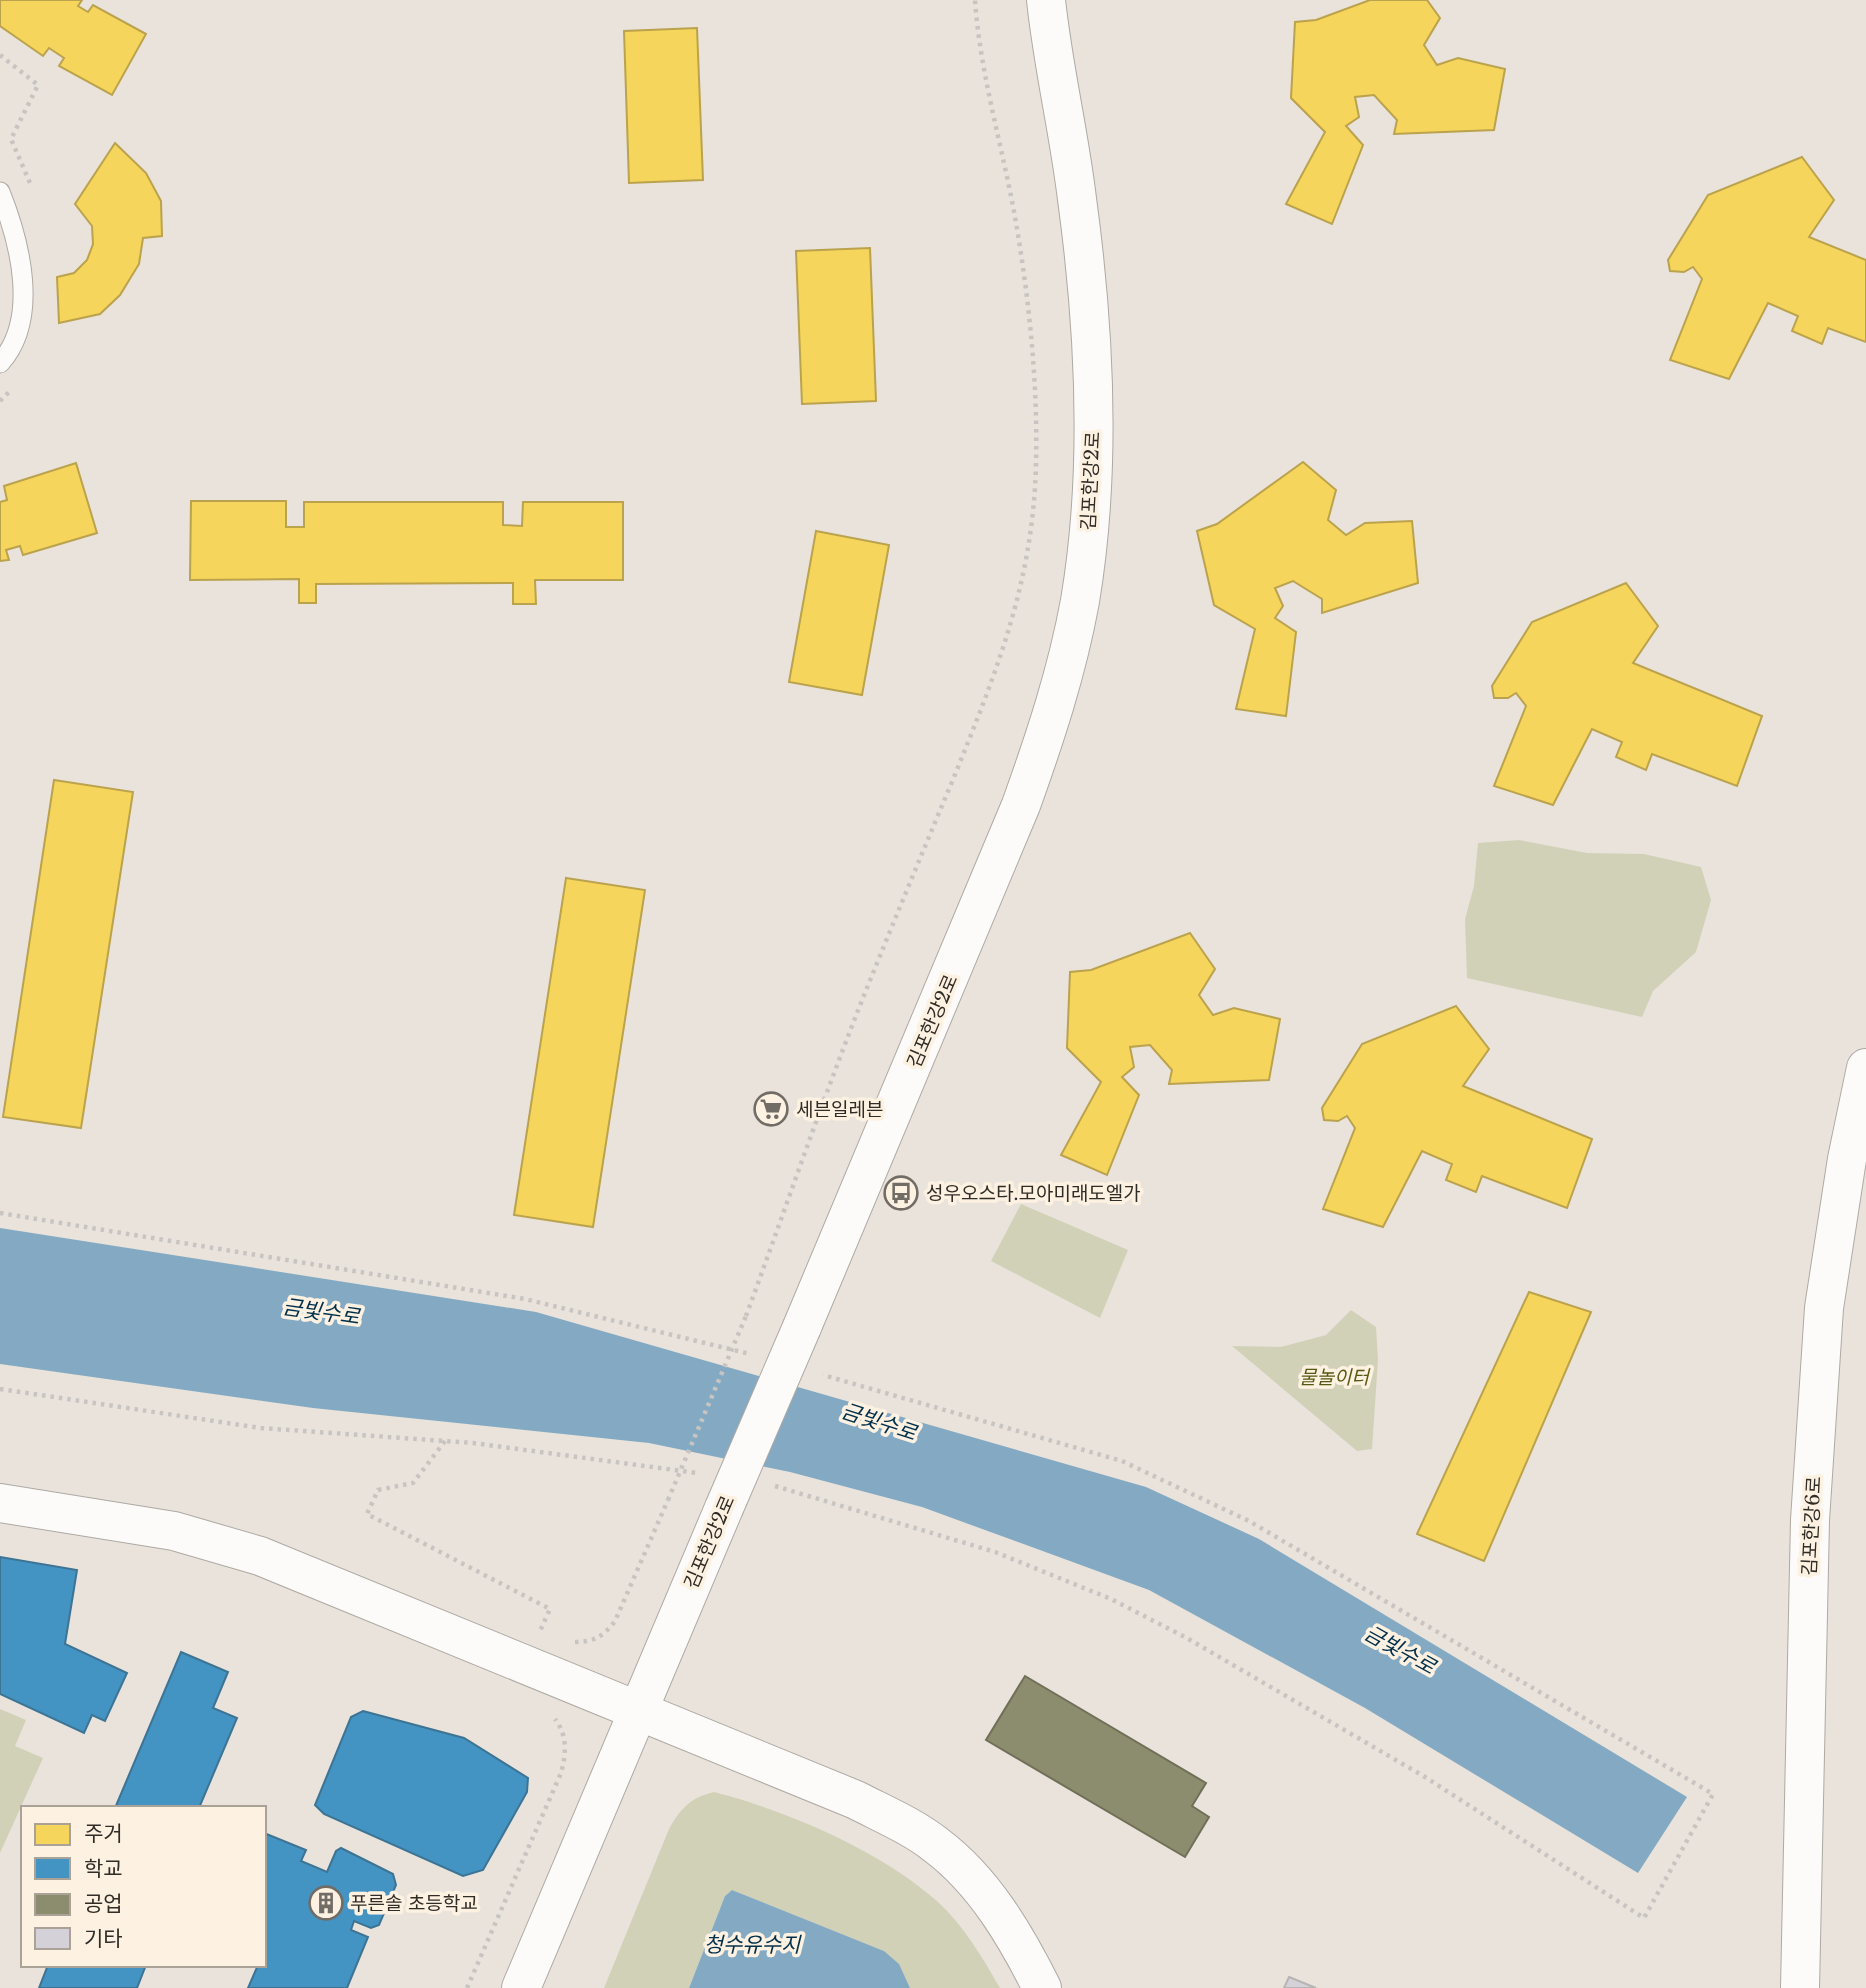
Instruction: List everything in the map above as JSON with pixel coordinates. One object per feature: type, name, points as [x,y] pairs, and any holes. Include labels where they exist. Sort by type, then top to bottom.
[{"type":"street","name":"김포한강2로","points":[[521,1988],[636,1712],[716,1491],[802,1327],[1021,805],[1053,717],[1080,600],[1093,443],[1089,312],[1077,197],[1052,63],[1046,0]]},
{"type":"street","name":"김포한강6로","points":[[1800,1988],[1810,1533],[1824,1308],[1847,1159],[1866,1068]]},
{"type":"street","points":[[0,1503],[174,1531],[216,1541],[273,1561],[856,1800],[902,1823],[938,1846],[976,1883],[1012,1932],[1042,1988]]},
{"type":"lane","points":[[0,192],[15,236],[22,310],[18,340],[0,363]]},
{"type":"path","points":[[567,1640],[592,1641],[606,1633],[615,1621],[668,1500],[746,1316],[863,999],[994,674],[1011,629],[1022,586],[1036,464],[1029,332],[1015,217],[983,57],[975,0]]},
{"type":"path","points":[[0,1213],[525,1298],[759,1356]]},
{"type":"path","points":[[761,1484],[995,1552],[1111,1599],[1185,1637],[1413,1770],[1644,1918],[1713,1794],[1249,1521],[1122,1461],[813,1372]]},
{"type":"path","points":[[0,1389],[261,1428],[445,1440],[642,1463],[716,1491]]},
{"type":"path","points":[[445,1440],[413,1483],[378,1490],[367,1514],[550,1609],[540,1631]]},
{"type":"path","points":[[531,1628],[549,1635]]},
{"type":"path","points":[[467,1988],[561,1773],[565,1738],[557,1721],[550,1716]]},
{"type":"green space","points":[[1519,840],[1587,853],[1644,854],[1701,867],[1711,900],[1696,952],[1653,991],[1642,1017],[1467,978],[1465,919],[1474,886],[1478,843]]},
{"type":"green space","points":[[1021,1204],[1128,1250],[1100,1318],[991,1261]]},
{"type":"green space","name":"물놀이터","points":[[1351,1310],[1376,1327],[1378,1360],[1372,1449],[1357,1451],[1232,1346],[1281,1347],[1326,1335]]},
{"type":"green space","points":[[0,1709],[26,1720],[15,1746],[43,1758],[0,1853]]},
{"type":"green space","points":[[714,1792],[772,1810],[832,1835],[915,1883],[956,1921],[1000,1988],[910,1988],[884,1951],[732,1890],[725,1896],[689,1988],[604,1988],[669,1829],[687,1805]]},
{"type":"water","name":"금빛수로","points":[[0,1228],[536,1312],[1146,1487],[1259,1539],[1687,1797],[1638,1873],[1365,1708],[1149,1590],[922,1507],[790,1472],[649,1443],[313,1408],[0,1364]]},
{"type":"water","name":"청수유수지","points":[[732,1890],[884,1951],[899,1964],[910,1988],[689,1988],[725,1896]]},
{"type":"building: 주거","points":[[0,0],[82,0],[78,6],[88,12],[93,5],[146,34],[112,95],[59,66],[64,58],[49,48],[43,56],[0,26]]},
{"type":"building: 주거","points":[[1370,0],[1427,0],[1440,18],[1424,45],[1437,65],[1458,58],[1505,69],[1494,130],[1394,134],[1397,120],[1374,95],[1355,97],[1359,117],[1346,126],[1363,145],[1332,224],[1286,204],[1325,132],[1291,98],[1295,22],[1316,20]]},
{"type":"building: 주거","points":[[697,28],[703,180],[629,183],[624,31]]},
{"type":"building: 주거","points":[[115,143],[146,173],[161,201],[162,236],[143,238],[139,264],[120,295],[100,314],[59,323],[57,277],[74,273],[87,260],[93,244],[92,226],[75,204]]},
{"type":"building: 주거","points":[[1802,157],[1834,200],[1809,237],[1866,260],[1866,342],[1828,328],[1822,344],[1792,331],[1798,316],[1768,303],[1729,379],[1670,360],[1702,279],[1693,267],[1684,272],[1670,271],[1668,260],[1708,195]]},
{"type":"building: 주거","points":[[870,248],[876,401],[802,404],[796,251]]},
{"type":"building: 주거","points":[[1303,462],[1336,490],[1328,520],[1346,535],[1365,523],[1412,521],[1418,583],[1322,613],[1322,599],[1293,581],[1275,588],[1283,606],[1275,618],[1296,632],[1286,716],[1236,709],[1255,629],[1214,605],[1197,531],[1217,524]]},
{"type":"building: 주거","points":[[76,463],[97,533],[23,555],[20,546],[6,550],[9,560],[0,561],[0,502],[7,500],[4,486]]},
{"type":"building: 주거","points":[[191,501],[286,501],[286,527],[304,527],[304,502],[503,502],[503,525],[522,526],[523,502],[623,502],[623,580],[535,580],[536,604],[513,604],[513,583],[316,584],[316,603],[299,603],[299,579],[190,580]]},
{"type":"building: 주거","points":[[816,531],[889,545],[862,695],[789,682]]},
{"type":"building: 주거","points":[[1626,583],[1658,626],[1633,663],[1762,716],[1737,786],[1652,754],[1646,770],[1616,757],[1622,742],[1592,729],[1553,805],[1494,786],[1526,706],[1516,693],[1508,698],[1494,698],[1492,686],[1532,622]]},
{"type":"building: 주거","points":[[54,780],[133,792],[81,1128],[3,1117]]},
{"type":"building: 주거","points":[[566,878],[645,890],[593,1227],[514,1215]]},
{"type":"building: 주거","points":[[1190,933],[1215,969],[1199,995],[1213,1015],[1234,1008],[1280,1019],[1269,1080],[1169,1084],[1172,1070],[1150,1045],[1130,1047],[1134,1067],[1122,1077],[1139,1095],[1107,1175],[1061,1155],[1101,1082],[1067,1048],[1070,972],[1091,970]]},
{"type":"building: 주거","points":[[1456,1006],[1489,1049],[1463,1086],[1592,1139],[1567,1208],[1482,1176],[1476,1192],[1446,1180],[1452,1164],[1422,1151],[1383,1227],[1323,1209],[1355,1128],[1347,1116],[1338,1121],[1324,1120],[1322,1108],[1362,1044]]},
{"type":"building: 주거","points":[[1529,1292],[1591,1312],[1484,1561],[1417,1534]]},
{"type":"building: 학교","points":[[0,1557],[77,1570],[65,1644],[127,1673],[105,1721],[92,1715],[84,1733],[0,1694]]},
{"type":"building: 학교","points":[[181,1652],[228,1672],[213,1708],[237,1718],[200,1806],[116,1806]]},
{"type":"building: 학교","points":[[363,1711],[464,1738],[528,1778],[527,1792],[483,1870],[463,1876],[324,1814],[315,1805],[351,1717]]},
{"type":"building: 학교","name":"푸른솔 초등학교","points":[[266,1834],[306,1850],[301,1861],[327,1872],[336,1851],[341,1848],[393,1874],[396,1885],[379,1925],[371,1928],[354,1921],[351,1930],[368,1937],[347,1988],[248,1988],[257,1967],[266,1967]]},
{"type":"building: 학교","points":[[47,1967],[145,1967],[137,1988],[39,1988]]},
{"type":"building: 공업","points":[[1025,1676],[1206,1783],[1192,1806],[1209,1817],[1185,1857],[986,1740]]},
{"type":"building: 기타","points":[[1289,1977],[1316,1988],[1284,1988]]},
{"type":"place","name":"세븐일레븐","points":[[771,1109]]},
{"type":"place","name":"성우오스타.모아미래도엘가","points":[[901,1193]]},
{"type":"place","name":"푸른솔 초등학교","points":[[326,1903]]}]
